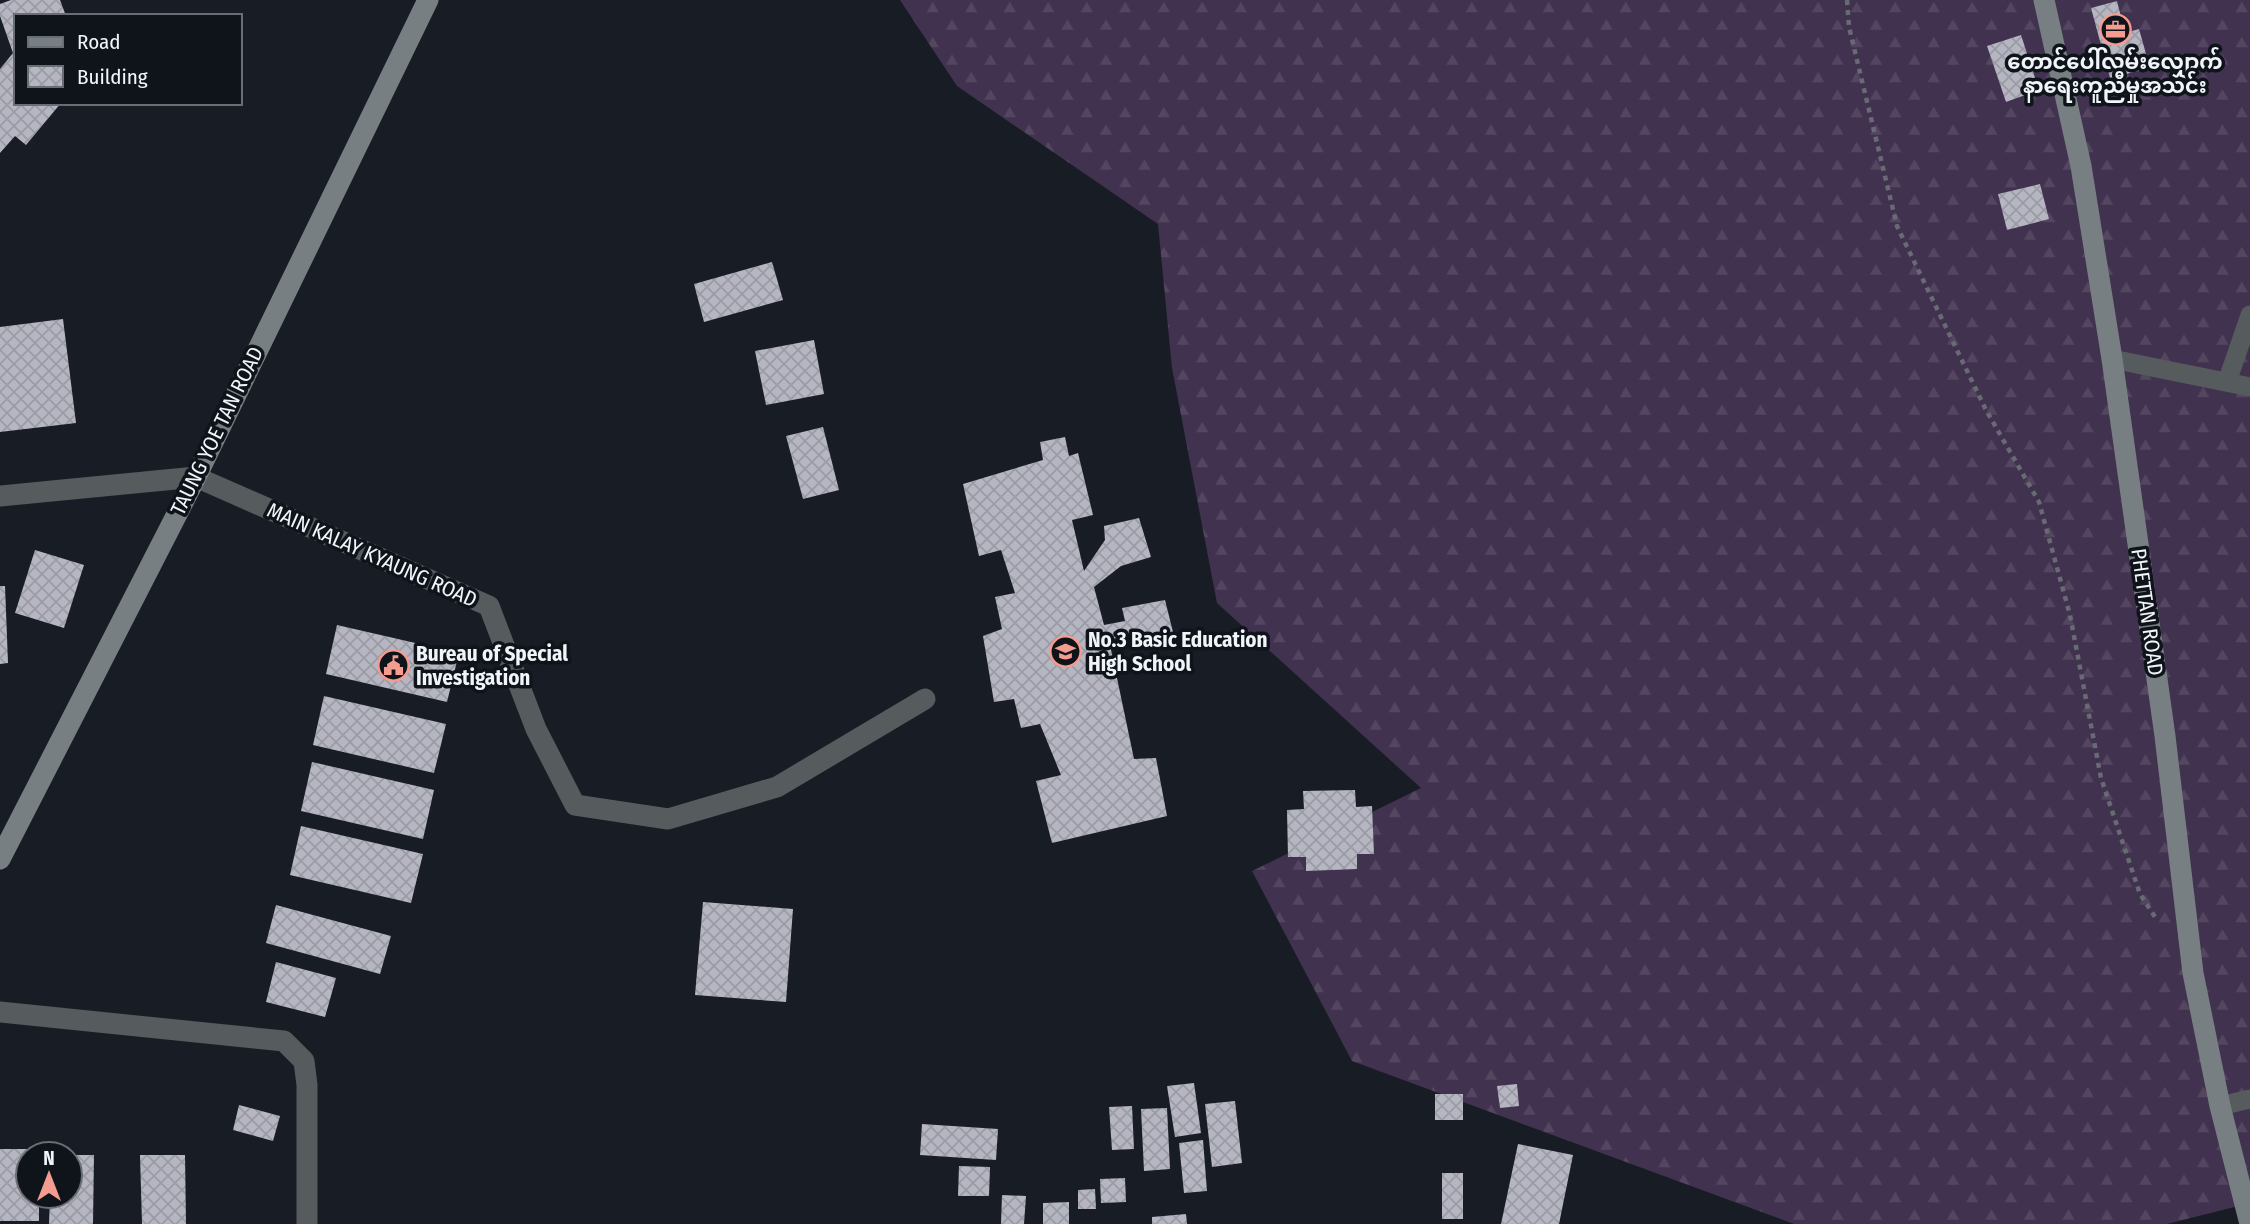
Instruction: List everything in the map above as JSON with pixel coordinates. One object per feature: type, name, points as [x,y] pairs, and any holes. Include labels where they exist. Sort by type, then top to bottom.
[{"type":"street","name":"TAUNG YOE TAN ROAD","points":[[0,859],[195,477],[428,0]]},
{"type":"street","name":"PHETTAN ROAD","points":[[2044,0],[2081,166],[2112,359],[2165,736],[2193,973],[2220,1106],[2250,1224]]},
{"type":"street","name":"MAIN KALAY KYAUNG ROAD","points":[[0,496],[195,477],[489,606],[536,729],[575,805],[668,819],[777,787],[925,699]]},
{"type":"street","points":[[0,1012],[284,1041],[304,1061],[307,1085],[307,1224]]},
{"type":"lane","points":[[2227,382],[2250,315]]},
{"type":"lane","points":[[2112,359],[2250,387]]},
{"type":"lane","points":[[2220,1106],[2250,1098]]},
{"type":"path","points":[[1847,0],[1849,27],[1897,226],[1986,410],[2039,502],[2070,615],[2101,778],[2140,894],[2163,928]]},
{"type":"green space","points":[[900,0],[2250,0],[2250,1203],[2167,1224],[1794,1224],[1352,1061],[1252,871],[1421,788],[1217,603],[1172,368],[1158,224],[957,86]]},
{"type":"building","points":[[11,0],[60,0],[65,14],[14,14],[14,105],[59,105],[26,145],[15,136],[0,153],[0,69],[13,53],[0,16],[0,4]]},
{"type":"building","points":[[2117,1],[2125,33],[2139,29],[2150,68],[2110,78],[2091,8]]},
{"type":"building","points":[[2021,35],[2039,90],[2006,102],[1987,46]]},
{"type":"building","points":[[2040,184],[2049,219],[2007,230],[1998,194]]},
{"type":"building","points":[[772,262],[783,300],[704,322],[694,284]]},
{"type":"building","points":[[63,319],[76,423],[0,432],[0,327]]},
{"type":"building","points":[[814,340],[824,394],[766,405],[755,351]]},
{"type":"building","points":[[823,427],[839,490],[803,499],[786,436]]},
{"type":"building","points":[[1065,437],[1069,456],[1078,453],[1093,515],[1072,520],[1084,571],[1105,540],[1104,526],[1139,518],[1151,557],[1121,566],[1094,587],[1104,625],[1125,621],[1122,608],[1165,600],[1174,636],[1138,645],[1135,633],[1109,640],[1134,759],[1156,758],[1167,816],[1052,843],[1036,781],[1061,775],[1040,724],[1021,728],[1014,699],[994,702],[983,636],[1002,629],[995,597],[1015,593],[1001,550],[979,556],[963,484],[1043,460],[1040,442]]},
{"type":"building","points":[[35,550],[84,565],[64,628],[15,613]]},
{"type":"building","points":[[0,586],[5,586],[8,663],[0,664]]},
{"type":"building","points":[[337,625],[459,653],[447,702],[326,674]]},
{"type":"building","points":[[324,696],[446,724],[434,773],[313,745]]},
{"type":"building","points":[[312,762],[434,790],[423,839],[301,811]]},
{"type":"building","points":[[1355,790],[1356,807],[1372,806],[1374,854],[1357,854],[1357,869],[1306,871],[1306,857],[1288,857],[1287,810],[1304,809],[1303,791]]},
{"type":"building","points":[[301,826],[423,854],[411,903],[290,875]]},
{"type":"building","points":[[703,902],[793,909],[786,1002],[695,995]]},
{"type":"building","points":[[276,905],[391,936],[380,974],[266,943]]},
{"type":"building","points":[[276,962],[336,978],[325,1017],[266,1002]]},
{"type":"building","points":[[1194,1083],[1201,1133],[1175,1137],[1167,1086]]},
{"type":"building","points":[[1517,1084],[1519,1106],[1500,1108],[1497,1086]]},
{"type":"building","points":[[1435,1094],[1463,1094],[1463,1120],[1435,1120]]},
{"type":"building","points":[[1235,1101],[1242,1163],[1212,1167],[1205,1104]]},
{"type":"building","points":[[239,1105],[280,1116],[273,1141],[233,1130]]},
{"type":"building","points":[[1132,1106],[1134,1149],[1112,1150],[1109,1107]]},
{"type":"building","points":[[1167,1108],[1170,1169],[1144,1171],[1141,1109]]},
{"type":"building","points":[[922,1124],[998,1129],[996,1160],[920,1155]]},
{"type":"building","points":[[1203,1140],[1207,1191],[1184,1193],[1179,1143]]},
{"type":"building","points":[[1518,1144],[1573,1155],[1559,1224],[1501,1224]]},
{"type":"building","points":[[0,1149],[14,1149],[14,1210],[39,1210],[39,1221],[0,1221]]},
{"type":"building","points":[[84,1155],[94,1155],[93,1224],[49,1224],[50,1210],[84,1210]]},
{"type":"building","points":[[140,1155],[185,1155],[186,1224],[142,1224]]},
{"type":"building","points":[[959,1166],[990,1167],[989,1196],[958,1196]]},
{"type":"building","points":[[1442,1173],[1463,1173],[1463,1219],[1442,1219]]},
{"type":"building","points":[[1125,1178],[1126,1202],[1101,1203],[1100,1179]]},
{"type":"building","points":[[1095,1189],[1096,1209],[1078,1209],[1078,1190]]},
{"type":"building","points":[[1002,1195],[1026,1196],[1024,1224],[1001,1224]]},
{"type":"building","points":[[1069,1202],[1069,1224],[1043,1224],[1043,1203]]},
{"type":"building","points":[[1186,1214],[1187,1224],[1152,1224],[1152,1217]]},
{"type":"place","name":"တောင်ပေါ်လမ်းလျှောက် နာရေးကူညီမှုအသင်း","points":[[2115,30]]},
{"type":"place","name":"No.3 Basic Education High School","points":[[1065,652]]},
{"type":"place","name":"Bureau of Special Investigation","points":[[393,666]]}]
